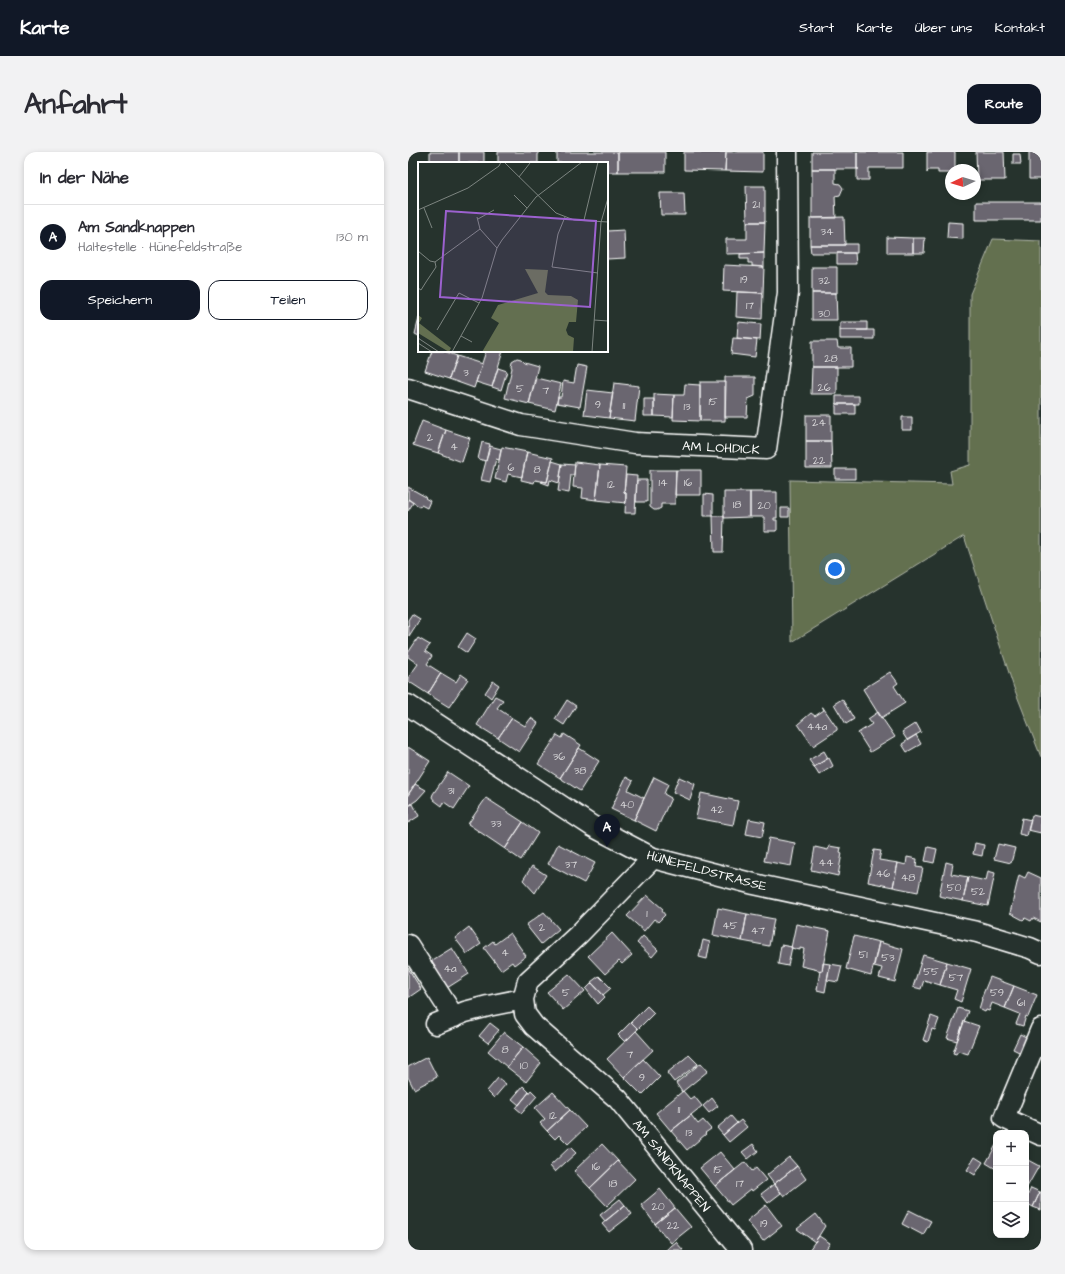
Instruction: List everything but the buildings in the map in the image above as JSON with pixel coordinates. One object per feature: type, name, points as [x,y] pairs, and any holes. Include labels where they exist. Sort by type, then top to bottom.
[{"type":"street","name":"AM LOHDICK","points":[[408,388],[521,425],[636,443],[766,449],[788,293],[787,152]]},
{"type":"street","name":"HÜNEFELDSTRASSE","points":[[408,705],[592,826],[653,858],[754,884],[977,932],[1030,948],[1041,953]]},
{"type":"street","points":[[408,945],[445,1020],[488,1006],[523,999],[528,981],[578,935],[653,858]]},
{"type":"street","name":"AM SANDKNAPPEN","points":[[523,999],[526,1014],[534,1026],[618,1099],[741,1250]]},
{"type":"street","points":[[1041,1029],[1004,1118],[1041,1135]]},
{"type":"green space","points":[[993,239],[1041,241],[1041,757],[1014,688],[964,536],[792,642],[790,480],[952,484],[950,471],[970,465],[970,294]]},
{"type":"place","name":"Am Sandknappen","points":[[607,847]]}]
